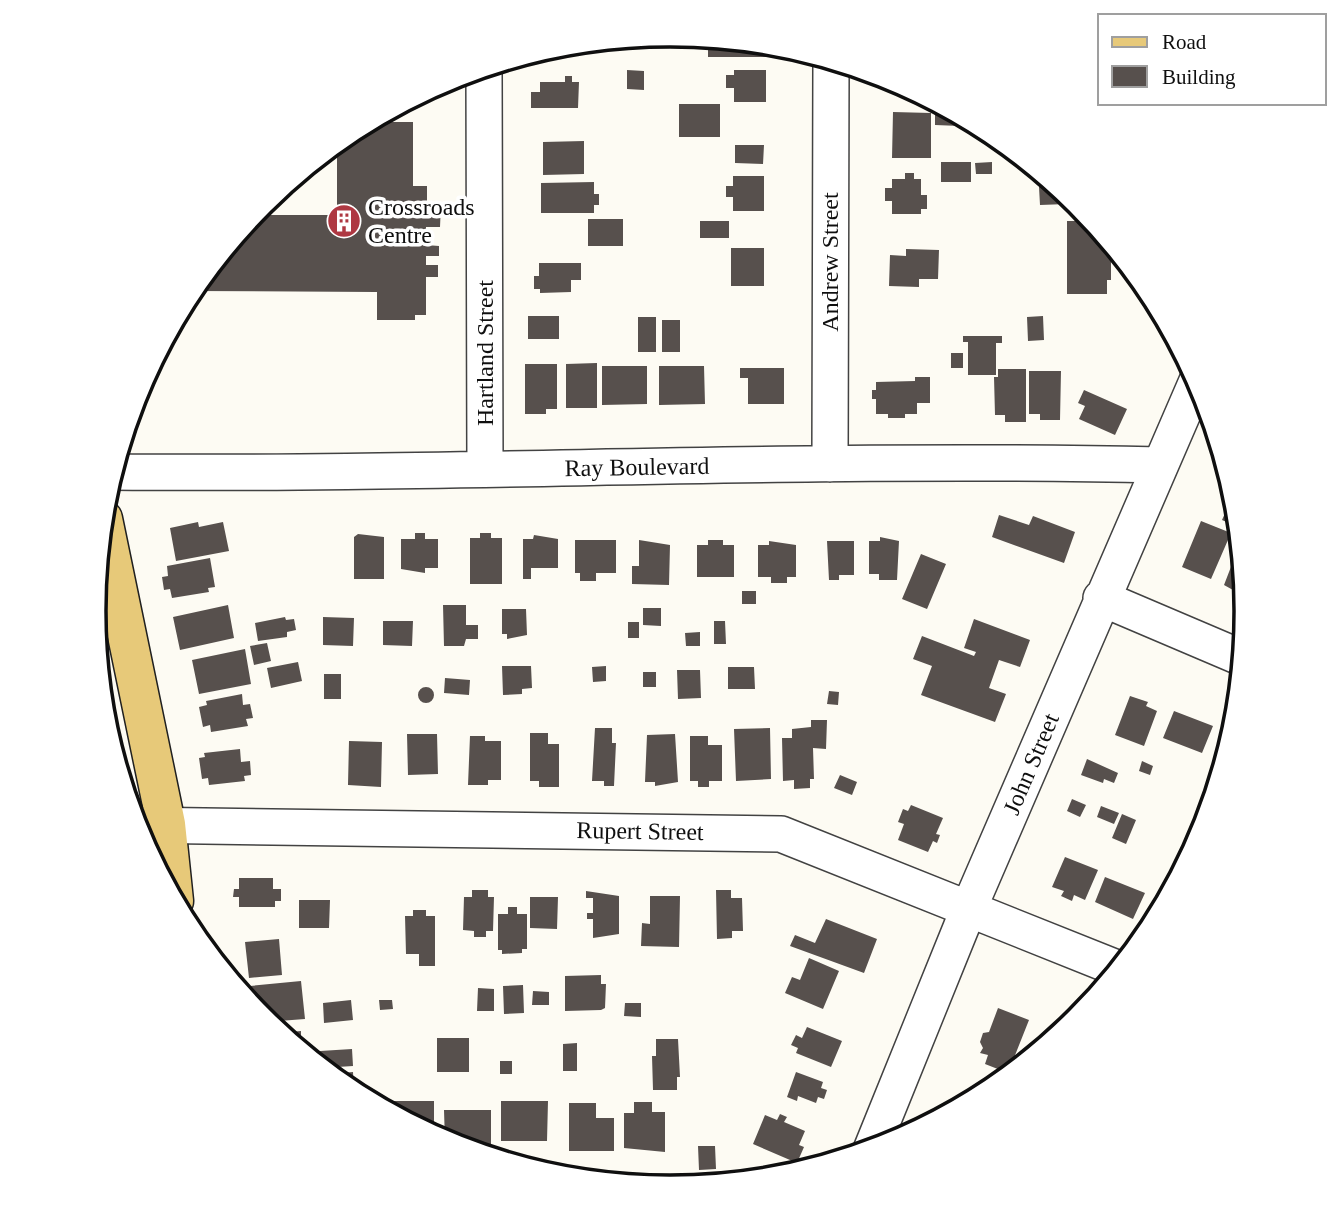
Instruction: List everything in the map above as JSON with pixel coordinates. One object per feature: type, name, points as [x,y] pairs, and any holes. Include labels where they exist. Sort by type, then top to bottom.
[{"type":"main road","points":[[109,557],[151,824],[158,847]]},
{"type":"street","name":"Andrew Street","points":[[830,464],[831,71]]},
{"type":"street","name":"Hartland Street","points":[[484,79],[485,469]]},
{"type":"street","name":"John Street","points":[[878,1136],[969,908],[1191,395]]},
{"type":"street","name":"Ray Boulevard","points":[[123,472],[830,464],[1160,465]]},
{"type":"street","points":[[1101,598],[1232,654]]},
{"type":"street","name":"Rupert Street","points":[[151,824],[781,834],[1110,965]]},
{"type":"building","points":[[708,48],[767,56],[767,57],[708,57]]},
{"type":"building","points":[[627,70],[644,71],[644,90],[627,89]]},
{"type":"building","points":[[734,70],[766,70],[766,102],[734,102],[734,88],[726,88],[726,75],[734,75]]},
{"type":"building","points":[[565,76],[572,76],[572,82],[579,82],[578,108],[531,108],[531,92],[540,92],[540,82],[565,82]]},
{"type":"building","points":[[679,104],[720,104],[720,137],[679,137]]},
{"type":"building","points":[[893,112],[931,113],[931,158],[892,158]]},
{"type":"building","points":[[935,113],[957,126],[935,125]]},
{"type":"building","name":"Crossroads Centre","points":[[390,122],[413,122],[413,186],[427,186],[427,204],[441,204],[440,227],[426,227],[426,245],[439,246],[439,256],[426,256],[426,265],[438,265],[438,277],[426,277],[426,315],[415,315],[415,320],[377,320],[377,292],[206,291],[246,239],[269,215],[337,215],[337,157]]},
{"type":"building","points":[[584,141],[584,174],[543,175],[543,142]]},
{"type":"building","points":[[735,145],[764,145],[763,164],[735,163]]},
{"type":"building","points":[[941,162],[971,162],[971,182],[941,182]]},
{"type":"building","points":[[992,162],[992,174],[976,174],[975,163]]},
{"type":"building","points":[[905,173],[914,173],[914,179],[921,179],[921,195],[927,195],[927,209],[921,209],[921,214],[892,214],[892,201],[885,201],[885,188],[892,188],[892,179],[905,179]]},
{"type":"building","points":[[733,176],[764,176],[764,211],[733,211],[733,197],[726,197],[726,186],[733,186]]},
{"type":"building","points":[[594,182],[594,194],[599,194],[599,205],[594,205],[594,213],[541,213],[541,183]]},
{"type":"building","points":[[1039,187],[1042,187],[1060,204],[1040,205]]},
{"type":"building","points":[[588,219],[623,219],[623,246],[588,246]]},
{"type":"building","points":[[700,221],[729,221],[729,238],[700,238]]},
{"type":"building","points":[[1067,221],[1077,221],[1111,260],[1111,280],[1107,280],[1107,294],[1067,294]]},
{"type":"building","points":[[731,248],[764,248],[764,286],[731,286]]},
{"type":"building","points":[[906,249],[939,250],[938,279],[919,279],[919,287],[889,286],[890,255],[906,256]]},
{"type":"building","points":[[539,263],[581,263],[581,280],[571,280],[571,292],[540,293],[540,289],[534,289],[534,276],[539,276]]},
{"type":"building","points":[[528,316],[559,316],[559,339],[528,339]]},
{"type":"building","points":[[1043,316],[1044,340],[1028,341],[1027,317]]},
{"type":"building","points":[[638,317],[656,317],[656,352],[638,352]]},
{"type":"building","points":[[662,320],[680,320],[680,352],[662,352]]},
{"type":"building","points":[[963,336],[1002,336],[1002,343],[996,343],[996,375],[968,375],[968,342],[963,342]]},
{"type":"building","points":[[951,353],[963,353],[963,368],[951,368]]},
{"type":"building","points":[[597,363],[597,408],[566,408],[566,364]]},
{"type":"building","points":[[525,364],[557,364],[557,409],[546,409],[546,414],[525,414]]},
{"type":"building","points":[[602,366],[647,366],[647,404],[602,405]]},
{"type":"building","points":[[659,366],[704,366],[705,404],[659,405]]},
{"type":"building","points":[[740,368],[784,368],[784,404],[748,404],[748,378],[740,378]]},
{"type":"building","points":[[998,369],[1026,369],[1026,422],[1005,422],[1005,415],[995,415],[994,377],[998,377]]},
{"type":"building","points":[[1029,371],[1061,371],[1060,420],[1040,420],[1040,414],[1029,414]]},
{"type":"building","points":[[915,377],[930,377],[930,403],[917,403],[917,414],[905,414],[905,418],[888,418],[888,414],[876,414],[876,399],[872,399],[872,390],[876,390],[876,382],[915,381]]},
{"type":"building","points":[[1084,390],[1127,409],[1115,435],[1079,419],[1085,406],[1078,403]]},
{"type":"building","points":[[999,515],[1029,525],[1033,516],[1075,532],[1064,563],[992,537]]},
{"type":"building","points":[[1201,521],[1228,532],[1229,538],[1211,579],[1182,567]]},
{"type":"building","points":[[198,522],[199,527],[223,522],[229,551],[176,561],[170,528]]},
{"type":"building","points":[[415,533],[425,533],[425,539],[438,539],[438,568],[425,568],[425,573],[401,569],[401,539],[415,539]]},
{"type":"building","points":[[480,533],[491,533],[491,538],[502,538],[502,584],[470,584],[470,538],[480,538]]},
{"type":"building","points":[[358,534],[384,537],[384,579],[354,579],[354,537]]},
{"type":"building","points":[[534,535],[558,539],[558,568],[531,568],[531,579],[523,579],[523,539],[533,539]]},
{"type":"building","points":[[880,537],[899,541],[897,580],[879,580],[879,574],[869,574],[869,541],[880,541]]},
{"type":"building","points":[[575,540],[616,540],[616,573],[596,573],[596,581],[580,581],[580,573],[575,573]]},
{"type":"building","points":[[639,540],[670,545],[669,585],[632,584],[632,566],[639,566]]},
{"type":"building","points":[[708,540],[723,540],[723,545],[734,545],[734,577],[697,577],[697,545],[708,545]]},
{"type":"building","points":[[769,541],[796,545],[796,577],[787,577],[787,583],[771,583],[771,577],[758,577],[758,545],[769,545]]},
{"type":"building","points":[[827,541],[854,541],[854,575],[839,575],[839,580],[829,580]]},
{"type":"building","points":[[921,554],[946,564],[927,609],[902,599]]},
{"type":"building","points":[[210,558],[215,587],[208,588],[209,592],[172,598],[170,589],[164,590],[162,577],[168,576],[167,566]]},
{"type":"building","points":[[1232,565],[1233,590],[1224,585]]},
{"type":"building","points":[[742,591],[756,591],[756,604],[742,604]]},
{"type":"building","points":[[228,605],[234,638],[180,650],[173,617]]},
{"type":"building","points":[[443,605],[466,605],[466,625],[478,625],[478,639],[466,639],[464,646],[444,646]]},
{"type":"building","points":[[643,608],[661,608],[661,626],[643,625]]},
{"type":"building","points":[[502,609],[526,609],[527,635],[507,639],[507,634],[502,634]]},
{"type":"building","points":[[285,617],[286,620],[294,619],[296,630],[287,632],[287,637],[258,641],[255,623]]},
{"type":"building","points":[[323,617],[354,618],[353,646],[323,645]]},
{"type":"building","points":[[974,619],[1030,640],[1020,667],[999,660],[989,688],[1006,694],[995,722],[921,695],[932,666],[913,659],[922,636],[974,656],[976,652],[964,648]]},
{"type":"building","points":[[383,621],[413,621],[412,646],[383,645]]},
{"type":"building","points":[[714,621],[725,621],[726,644],[714,644]]},
{"type":"building","points":[[628,622],[639,622],[639,638],[628,638]]},
{"type":"building","points":[[700,632],[700,646],[686,646],[685,633]]},
{"type":"building","points":[[267,643],[271,661],[254,665],[250,646]]},
{"type":"building","points":[[245,649],[251,684],[199,694],[192,660]]},
{"type":"building","points":[[298,662],[302,681],[271,688],[267,668]]},
{"type":"building","points":[[502,666],[531,666],[532,688],[522,689],[522,694],[503,695]]},
{"type":"building","points":[[606,666],[606,681],[593,682],[592,667]]},
{"type":"building","points":[[728,667],[754,667],[755,689],[728,689]]},
{"type":"building","points":[[677,670],[700,670],[701,698],[678,699]]},
{"type":"building","points":[[643,672],[656,672],[656,687],[643,687]]},
{"type":"building","points":[[324,674],[341,674],[341,699],[324,699]]},
{"type":"building","points":[[445,678],[470,680],[469,695],[444,693]]},
{"type":"building","points":[[423,687],[429,687],[434,695],[432,701],[423,703],[418,698],[418,692]]},
{"type":"building","points":[[829,691],[839,692],[838,705],[827,704]]},
{"type":"building","points":[[242,694],[243,705],[250,704],[253,718],[246,719],[248,726],[211,732],[210,725],[203,727],[199,707],[207,705],[206,701]]},
{"type":"building","points":[[1130,696],[1148,702],[1146,706],[1157,711],[1144,746],[1115,735]]},
{"type":"building","points":[[1174,711],[1213,726],[1202,753],[1163,738]]},
{"type":"building","points":[[811,720],[827,720],[826,749],[813,748],[814,779],[810,779],[810,788],[794,789],[794,780],[783,781],[782,738],[792,738],[792,729],[811,727]]},
{"type":"building","points":[[595,728],[612,728],[612,743],[616,743],[614,786],[604,786],[604,781],[592,781]]},
{"type":"building","points":[[770,728],[771,779],[736,781],[734,729]]},
{"type":"building","points":[[530,733],[548,733],[548,744],[559,744],[559,787],[539,787],[539,781],[530,781]]},
{"type":"building","points":[[407,734],[437,734],[438,774],[408,775]]},
{"type":"building","points":[[675,734],[678,782],[655,786],[655,782],[645,782],[647,735]]},
{"type":"building","points":[[470,736],[485,736],[485,741],[501,741],[501,780],[488,780],[488,785],[468,785]]},
{"type":"building","points":[[690,736],[708,736],[708,745],[722,745],[722,781],[709,781],[709,787],[698,787],[698,781],[690,781]]},
{"type":"building","points":[[349,741],[382,742],[381,787],[348,785]]},
{"type":"building","points":[[240,749],[241,762],[250,761],[251,775],[244,776],[245,781],[209,785],[208,778],[202,779],[199,758],[205,757],[204,753]]},
{"type":"building","points":[[1087,759],[1118,773],[1114,783],[1104,779],[1103,783],[1081,775]]},
{"type":"building","points":[[1142,761],[1153,766],[1150,775],[1139,771]]},
{"type":"building","points":[[840,775],[857,782],[852,795],[834,788]]},
{"type":"building","points":[[1072,799],[1086,805],[1080,817],[1067,811]]},
{"type":"building","points":[[911,805],[943,818],[936,834],[940,835],[937,843],[933,841],[928,852],[898,840],[904,824],[898,822],[903,809],[908,811]]},
{"type":"building","points":[[1101,806],[1119,813],[1114,824],[1097,817]]},
{"type":"building","points":[[1122,814],[1136,820],[1126,844],[1112,838]]},
{"type":"building","points":[[1065,857],[1098,870],[1085,900],[1074,895],[1072,901],[1061,896],[1064,891],[1052,887]]},
{"type":"building","points":[[1105,877],[1145,893],[1133,919],[1095,902]]},
{"type":"building","points":[[239,878],[273,878],[273,889],[281,889],[281,901],[275,901],[275,907],[239,907],[239,897],[233,897],[234,889],[239,889]]},
{"type":"building","points":[[472,890],[488,890],[488,897],[494,897],[493,931],[486,931],[486,937],[474,937],[474,931],[463,930],[464,897],[472,897]]},
{"type":"building","points":[[716,890],[731,890],[731,898],[742,898],[743,931],[732,931],[732,938],[717,939]]},
{"type":"building","points":[[586,891],[619,896],[619,934],[593,938],[593,919],[587,919],[587,913],[593,913],[593,898],[586,898]]},
{"type":"building","points":[[650,896],[680,896],[679,947],[641,946],[642,923],[650,924]]},
{"type":"building","points":[[530,897],[558,897],[557,929],[530,928]]},
{"type":"building","points":[[299,900],[330,900],[329,928],[299,928]]},
{"type":"building","points":[[508,907],[517,907],[517,914],[527,914],[527,949],[522,949],[522,953],[502,954],[502,950],[498,950],[498,914],[508,914]]},
{"type":"building","points":[[413,910],[426,910],[426,916],[435,916],[435,966],[419,966],[419,954],[406,954],[405,916],[413,916]]},
{"type":"building","points":[[826,919],[877,939],[864,973],[790,946],[795,935],[815,943]]},
{"type":"building","points":[[279,939],[282,975],[249,978],[245,942]]},
{"type":"building","points":[[809,958],[839,971],[823,1009],[785,993],[792,977],[800,980]]},
{"type":"building","points":[[601,975],[601,984],[606,984],[605,1008],[565,1011],[565,976]]},
{"type":"building","points":[[301,981],[305,1019],[282,1021],[250,986]]},
{"type":"building","points":[[523,985],[524,1013],[504,1014],[503,986]]},
{"type":"building","points":[[478,988],[494,989],[494,1011],[477,1011]]},
{"type":"building","points":[[533,991],[549,992],[549,1005],[532,1005]]},
{"type":"building","points":[[351,1000],[353,1020],[324,1023],[323,1003]]},
{"type":"building","points":[[379,1000],[392,1000],[393,1009],[380,1010]]},
{"type":"building","points":[[625,1003],[641,1003],[641,1017],[624,1016]]},
{"type":"building","points":[[998,1008],[1029,1020],[1014,1058],[999,1069],[985,1064],[988,1055],[980,1053],[983,1048],[980,1042],[983,1033],[989,1032]]},
{"type":"building","points":[[807,1027],[842,1041],[831,1067],[796,1053],[798,1048],[791,1045],[796,1035],[802,1038]]},
{"type":"building","points":[[437,1038],[469,1038],[469,1072],[437,1072]]},
{"type":"building","points":[[656,1039],[678,1039],[680,1077],[677,1077],[677,1090],[653,1090],[652,1056],[656,1056]]},
{"type":"building","points":[[577,1043],[577,1071],[563,1071],[563,1044]]},
{"type":"building","points":[[352,1049],[353,1066],[338,1067],[320,1051]]},
{"type":"building","points":[[500,1061],[512,1061],[512,1074],[500,1074]]},
{"type":"building","points":[[796,1072],[823,1082],[821,1088],[827,1090],[824,1099],[818,1097],[816,1103],[798,1096],[797,1101],[787,1097]]},
{"type":"building","points":[[390,1101],[434,1101],[434,1124]]},
{"type":"building","points":[[501,1101],[548,1101],[547,1141],[501,1141]]},
{"type":"building","points":[[634,1102],[652,1102],[652,1112],[665,1112],[665,1152],[624,1148],[624,1113],[634,1113]]},
{"type":"building","points":[[569,1103],[596,1103],[596,1118],[614,1118],[614,1151],[569,1151]]},
{"type":"building","points":[[444,1110],[491,1110],[491,1147],[445,1129]]},
{"type":"building","points":[[780,1114],[787,1117],[784,1122],[805,1131],[799,1145],[804,1147],[798,1161],[753,1144],[765,1115],[777,1120]]},
{"type":"building","points":[[698,1146],[715,1146],[716,1169],[699,1170]]},
{"type":"place","name":"Crossroads Centre","points":[[344,221]]}]
